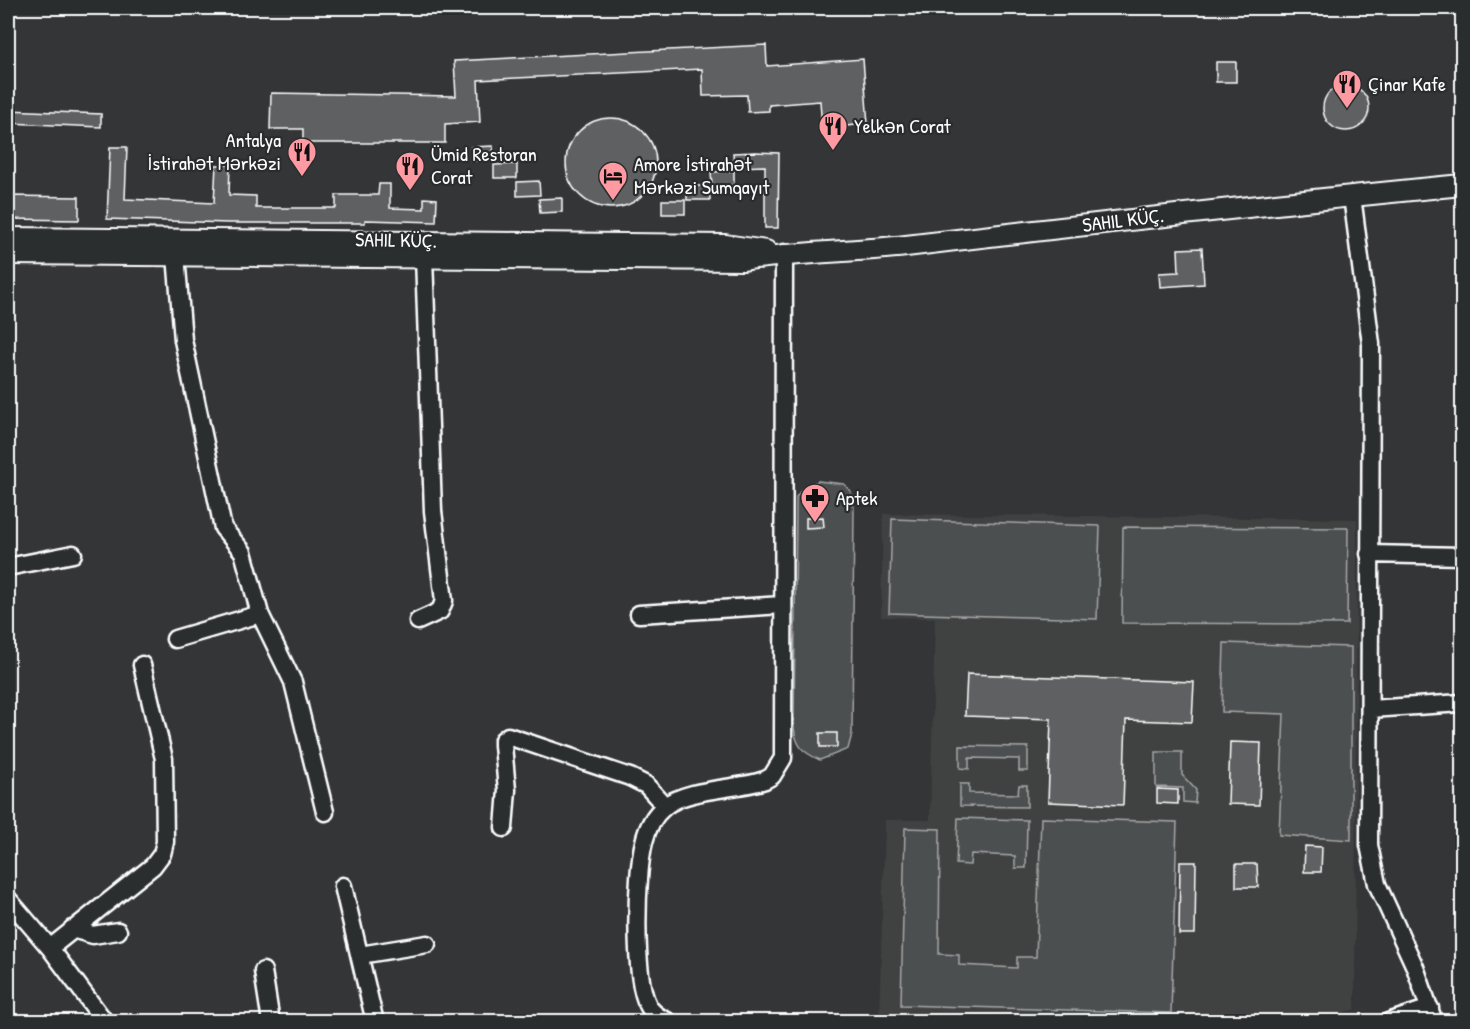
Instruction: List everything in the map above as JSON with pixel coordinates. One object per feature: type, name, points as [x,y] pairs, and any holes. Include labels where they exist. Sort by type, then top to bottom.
[{"type":"main road","name":"SAHIL KÜÇ.","points":[[8,254],[725,261],[784,254],[875,249],[1215,209],[1462,185]]},
{"type":"main road","name":"SAHIL KÜÇ.","points":[[8,237],[725,245],[784,254]]},
{"type":"street","points":[[1352,196],[1370,329],[1369,844],[1371,864],[1377,884],[1415,967],[1432,1015],[1388,1022]]},
{"type":"street","points":[[669,1022],[646,1017],[639,966],[641,856],[648,830],[665,806],[688,796],[756,783],[772,776],[783,758],[784,254]]},
{"type":"street","points":[[176,255],[183,340],[223,528],[243,552],[260,614],[293,682],[325,812]]},
{"type":"street","points":[[418,621],[440,611],[444,601],[433,511],[424,257]]},
{"type":"street","points":[[8,567],[74,554]]},
{"type":"street","points":[[1369,554],[1462,556]]},
{"type":"street","points":[[639,614],[782,605]]},
{"type":"street","points":[[175,639],[260,614]]},
{"type":"street","points":[[50,948],[153,866],[162,854],[165,842],[164,759],[142,665]]},
{"type":"street","points":[[1370,709],[1462,703]]},
{"type":"street","points":[[504,828],[507,790],[503,740],[508,736],[630,777],[646,785],[665,806]]},
{"type":"street","points":[[343,886],[375,1022]]},
{"type":"street","points":[[8,899],[50,948],[105,1022]]},
{"type":"street","points":[[72,929],[93,934],[118,931]]},
{"type":"street","points":[[360,955],[427,944]]},
{"type":"street","points":[[263,971],[271,1022]]},
{"type":"shaded area","points":[[818,481],[844,484],[851,492],[854,508],[852,734],[848,749],[820,760],[801,748],[796,739],[794,727],[796,497],[803,488]]},
{"type":"shaded area","points":[[883,514],[1357,519],[1355,1009],[1312,1022],[879,1022],[885,820],[930,820],[935,618],[881,617]]},
{"type":"shaded area","points":[[892,519],[1100,526],[1097,619],[889,613]]},
{"type":"shaded area","points":[[1123,527],[1348,528],[1347,624],[1122,623]]},
{"type":"shaded area","points":[[1224,643],[1351,647],[1351,840],[1279,835],[1284,714],[1222,712]]},
{"type":"shaded area","points":[[960,746],[1028,747],[1028,771],[1019,771],[1019,759],[969,758],[969,769],[960,768]]},
{"type":"shaded area","points":[[1156,752],[1182,752],[1182,775],[1196,790],[1195,803],[1183,802],[1183,788],[1156,787]]},
{"type":"shaded area","points":[[960,784],[969,784],[969,793],[1018,794],[1019,785],[1027,785],[1027,807],[960,806]]},
{"type":"shaded area","points":[[958,818],[1027,820],[1026,868],[1015,868],[1015,856],[971,854],[970,865],[956,864]]},
{"type":"shaded area","points":[[1041,818],[1177,822],[1171,1013],[901,1005],[905,828],[940,829],[939,954],[959,955],[959,965],[1017,968],[1017,957],[1036,957]]},
{"type":"building","points":[[766,45],[767,66],[863,59],[868,124],[822,128],[820,101],[769,105],[769,111],[748,112],[747,95],[703,96],[702,69],[478,80],[480,122],[445,124],[445,143],[303,143],[303,129],[270,129],[271,93],[456,96],[454,61]]},
{"type":"building","points":[[1216,62],[1236,62],[1236,82],[1216,82]]},
{"type":"building","points":[[1346,85],[1362,92],[1369,108],[1362,124],[1346,131],[1330,124],[1323,108],[1330,92]]},
{"type":"building","points":[[8,110],[101,114],[101,127],[8,123]]},
{"type":"building","points":[[611,118],[628,121],[643,131],[653,146],[656,163],[653,180],[643,195],[628,205],[611,208],[594,205],[579,195],[569,180],[566,163],[569,146],[579,131],[594,121]]},
{"type":"building","points":[[493,146],[494,160],[471,161],[471,147]]},
{"type":"building","points":[[110,147],[127,147],[125,199],[214,203],[216,165],[230,165],[229,195],[256,196],[256,208],[336,208],[336,195],[378,195],[379,184],[390,184],[390,208],[424,209],[424,198],[437,199],[436,222],[365,220],[365,223],[228,223],[107,219]]},
{"type":"building","points":[[733,153],[779,153],[778,228],[765,228],[765,166],[734,167]]},
{"type":"building","points":[[517,164],[517,178],[494,178],[494,165]]},
{"type":"building","points":[[734,171],[734,185],[712,186],[711,172]]},
{"type":"building","points":[[539,181],[540,195],[517,196],[517,182]]},
{"type":"building","points":[[687,186],[709,186],[710,200],[687,200]]},
{"type":"building","points":[[8,196],[79,197],[79,220],[8,219]]},
{"type":"building","points":[[562,198],[562,212],[540,213],[539,199]]},
{"type":"building","points":[[662,200],[685,200],[685,214],[662,214]]},
{"type":"building","points":[[1202,248],[1204,284],[1160,287],[1159,273],[1179,272],[1178,249]]},
{"type":"building","points":[[823,517],[824,527],[806,528],[806,518]]},
{"type":"building","points":[[967,674],[1194,682],[1192,722],[1126,720],[1123,805],[1048,802],[1051,719],[965,716]]},
{"type":"building","points":[[820,733],[837,733],[837,747],[820,747]]},
{"type":"building","points":[[1230,742],[1261,743],[1259,805],[1228,804]]},
{"type":"building","points":[[1157,789],[1178,790],[1178,804],[1157,803]]},
{"type":"building","points":[[1305,846],[1322,847],[1321,872],[1304,872]]},
{"type":"building","points":[[1180,862],[1196,862],[1195,934],[1179,934]]},
{"type":"building","points":[[1236,864],[1257,864],[1258,887],[1236,887]]},
{"type":"place","name":"Çinar Kafe","points":[[1347,110]]},
{"type":"place","name":"Yelkən Corat","points":[[833,152]]},
{"type":"place","name":"Antalya İstirahət Mərkəzi","points":[[302,178]]},
{"type":"place","name":"Ümid Restoran Corat","points":[[410,192]]},
{"type":"place","name":"Amore İstirahət Mərkəzi Sumqayıt","points":[[613,202]]},
{"type":"place","name":"Aptek","points":[[815,524]]}]
